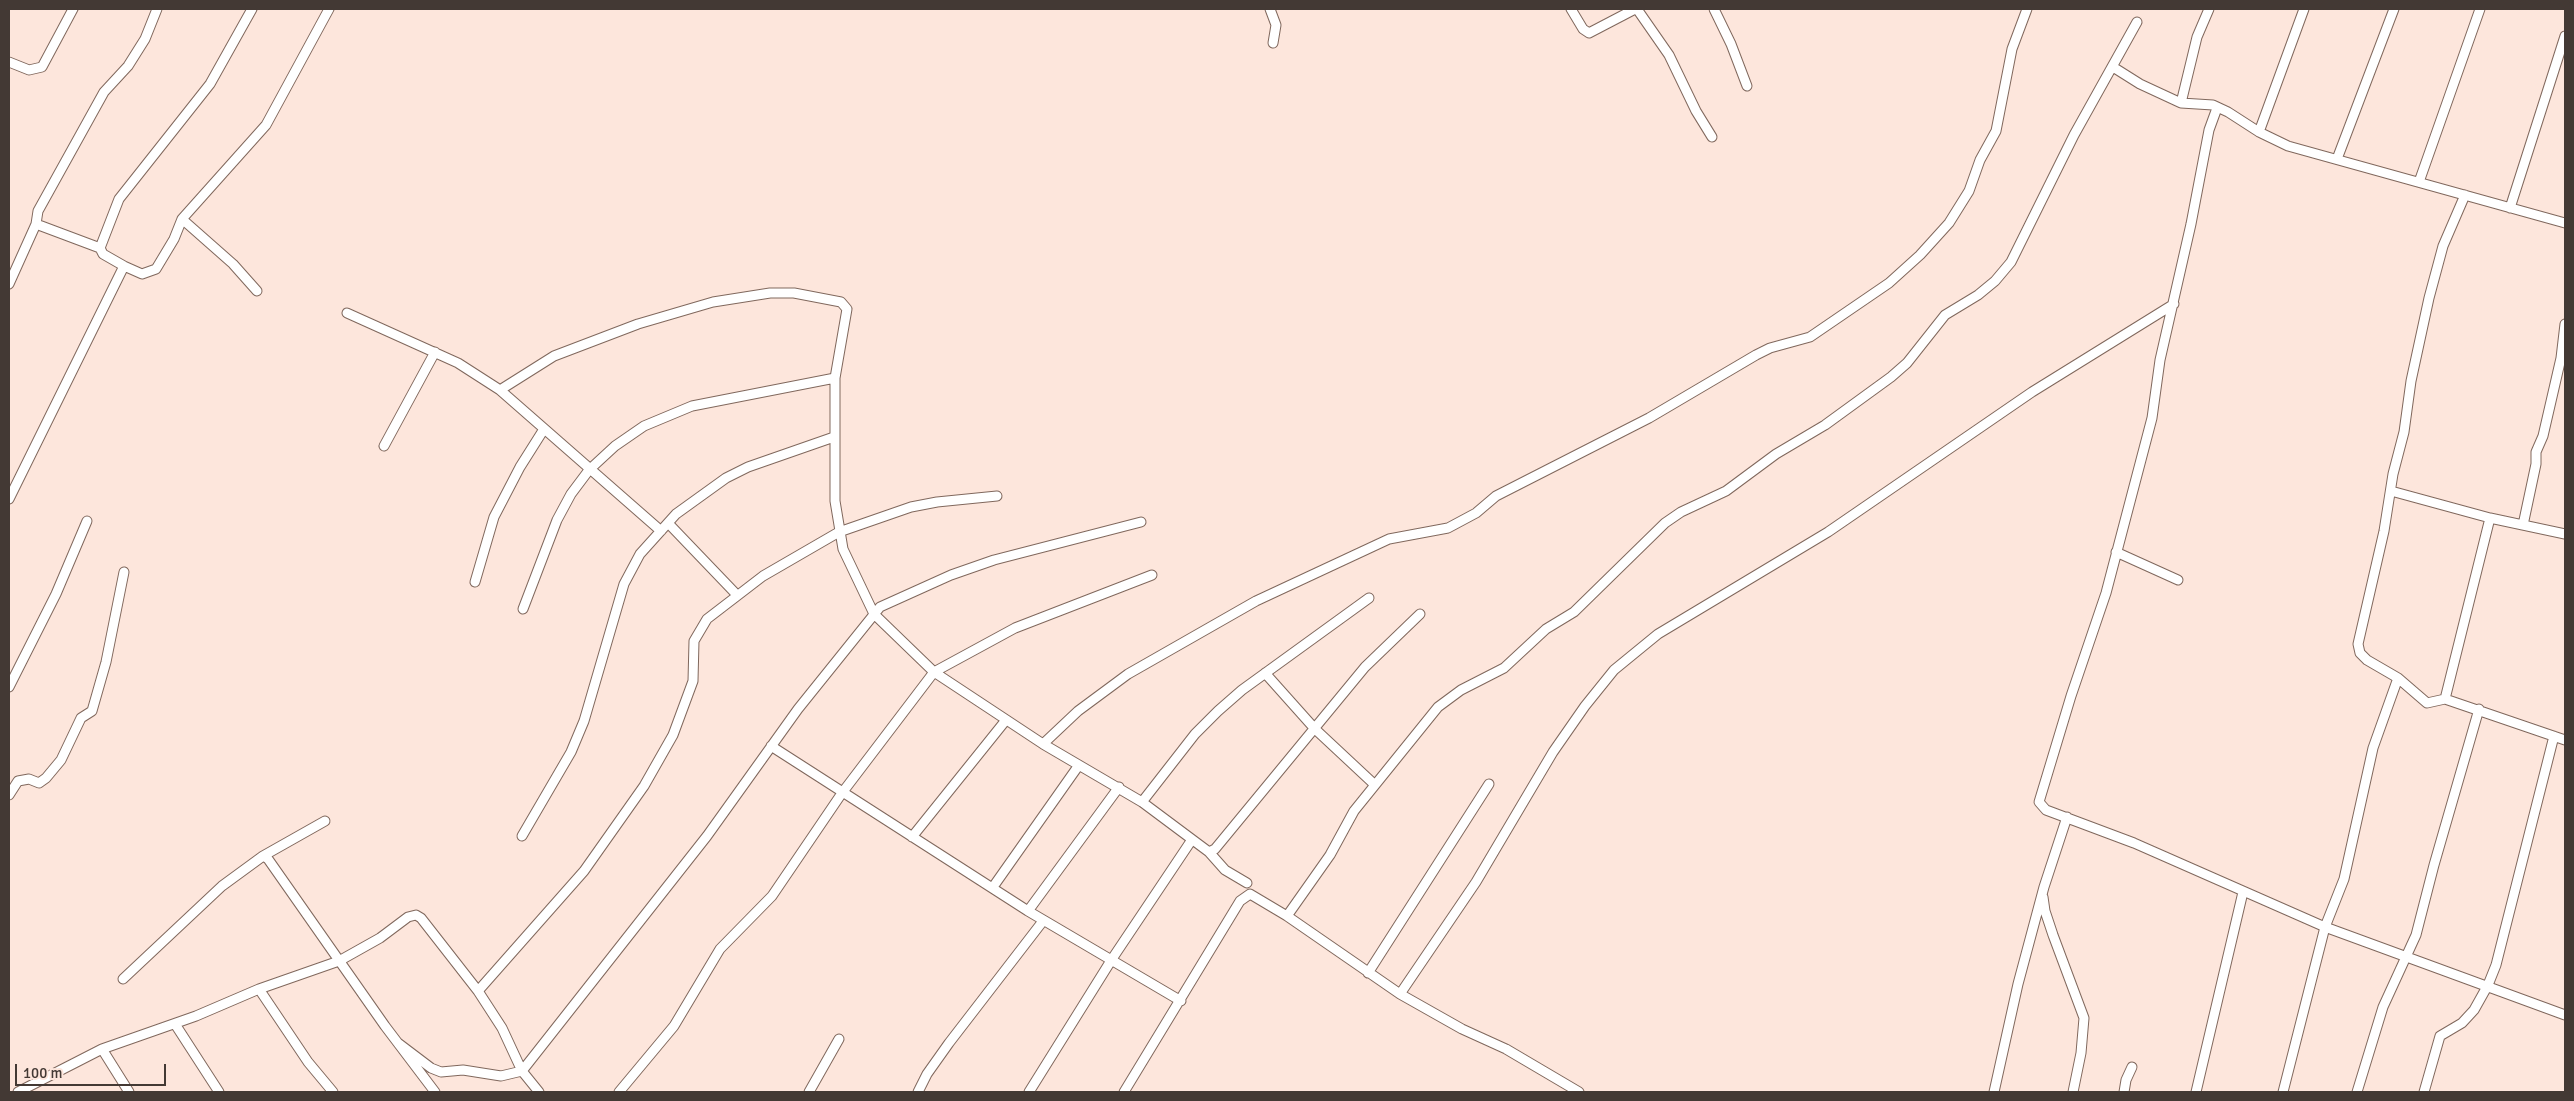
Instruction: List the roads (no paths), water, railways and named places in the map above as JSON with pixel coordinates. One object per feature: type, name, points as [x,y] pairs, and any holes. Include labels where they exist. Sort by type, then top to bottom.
[{"type":"street","points":[[9,62],[29,70],[42,67],[73,9]]},
{"type":"street","points":[[9,284],[36,224],[38,211],[104,92],[128,66],[141,46],[157,9]]},
{"type":"street","points":[[100,248],[123,192],[210,84],[252,9]]},
{"type":"street","points":[[36,224],[100,248],[103,254],[142,274],[156,269],[174,240],[182,219],[266,124],[329,9]]},
{"type":"street","points":[[1270,9],[1276,24],[1273,43]]},
{"type":"street","points":[[1571,9],[1583,29],[1589,34],[1636,9],[1669,55],[1696,112],[1712,137]]},
{"type":"street","points":[[1714,9],[1731,44],[1746,86]]},
{"type":"street","points":[[1043,744],[1078,710],[1128,674],[1256,601],[1388,539],[1448,528],[1476,512],[1496,496],[1649,418],[1756,355],[1770,348],[1810,337],[1889,283],[1920,255],[1949,223],[1969,191],[1980,160],[1996,131],[2012,49],[2027,9]]},
{"type":"street","points":[[2181,103],[2197,37],[2209,9]]},
{"type":"street","points":[[2259,132],[2304,9]]},
{"type":"street","points":[[2337,159],[2394,9]]},
{"type":"street","points":[[2418,182],[2480,9]]},
{"type":"street","points":[[1287,916],[1330,855],[1354,811],[1395,758],[1446,699],[1504,668],[1546,628],[1574,612],[1665,523],[1681,512],[1726,491],[1776,454],[1824,425],[1891,377],[1907,363],[1945,315],[1978,295],[1995,281],[2011,262],[2074,135],[2137,22]]},
{"type":"street","points":[[2510,208],[2565,36]]},
{"type":"street","points":[[2113,67],[2140,84],[2181,103],[2213,105],[2228,112],[2259,132],[2288,146],[2565,224]]},
{"type":"street","points":[[2217,108],[2209,130],[2174,304],[2160,360],[2152,418],[2106,592],[2039,797],[2041,806],[2134,844],[2324,928],[2565,1015]]},
{"type":"street","points":[[2466,195],[2443,246],[2429,298],[2384,531],[2358,644],[2360,653],[2367,660],[2398,678],[2427,703],[2445,699],[2479,709],[2565,740]]},
{"type":"street","points":[[182,219],[233,264],[257,291]]},
{"type":"street","points":[[9,499],[124,266]]},
{"type":"street","points":[[500,390],[554,356],[638,324],[713,302],[770,292],[817,296],[845,305],[847,309],[835,378],[835,500],[846,556],[874,614],[934,672],[1043,744],[1142,802],[1191,841],[1209,852],[1225,870],[1246,883]]},
{"type":"street","points":[[1400,994],[1476,882],[1553,752],[1585,706],[1614,670],[1658,634],[1828,532],[2032,392],[2174,304]]},
{"type":"street","points":[[348,313],[435,352],[477,374],[500,390],[589,470],[661,531]]},
{"type":"street","points":[[2523,525],[2536,464],[2536,452],[2543,436],[2561,358],[2565,324]]},
{"type":"street","points":[[384,446],[435,352]]},
{"type":"street","points":[[523,609],[557,520],[571,494],[589,470],[614,446],[636,431],[692,406],[835,378]]},
{"type":"street","points":[[475,582],[494,517],[520,467],[544,429]]},
{"type":"street","points":[[522,836],[571,752],[584,721],[624,584],[640,554],[668,523],[726,478],[748,467],[834,437]]},
{"type":"street","points":[[2391,491],[2490,518],[2565,534]]},
{"type":"street","points":[[478,991],[584,871],[644,786],[672,735],[693,681],[695,671],[692,649],[697,634],[707,618],[784,563],[840,532],[911,507],[937,502],[997,496]]},
{"type":"street","points":[[2445,699],[2490,518]]},
{"type":"street","points":[[9,687],[56,594],[87,521]]},
{"type":"street","points":[[398,1043],[431,1068],[441,1072],[463,1070],[502,1076],[522,1071],[707,836],[771,746],[874,614],[886,604],[951,575],[994,560],[1141,522]]},
{"type":"street","points":[[668,523],[737,595]]},
{"type":"street","points":[[2116,552],[2178,580]]},
{"type":"street","points":[[9,796],[18,781],[29,779],[39,783],[46,778],[61,760],[81,718],[92,711],[106,662],[124,572]]},
{"type":"street","points":[[619,1092],[674,1026],[720,949],[772,896],[842,792],[934,672],[1015,628],[1152,575]]},
{"type":"street","points":[[1142,802],[1195,734],[1218,711],[1265,673],[1369,598]]},
{"type":"street","points":[[1209,852],[1215,850],[1365,667],[1420,614]]},
{"type":"street","points":[[1265,673],[1314,729],[1375,784]]},
{"type":"street","points":[[2284,1092],[2324,928],[2344,879],[2369,762],[2398,678]]},
{"type":"street","points":[[2357,1092],[2383,1007],[2408,957],[2416,935],[2479,709]]},
{"type":"street","points":[[912,837],[1006,720]]},
{"type":"street","points":[[2424,1092],[2440,1036],[2468,1017],[2488,986],[2503,940],[2554,736]]},
{"type":"street","points":[[771,746],[993,887],[1043,921],[1112,959],[1181,1001]]},
{"type":"street","points":[[993,887],[1079,765]]},
{"type":"street","points":[[1368,974],[1489,784]]},
{"type":"street","points":[[1028,911],[1119,787]]},
{"type":"street","points":[[1994,1092],[2018,984],[2044,887],[2067,817]]},
{"type":"street","points":[[123,979],[216,892],[263,856],[325,821]]},
{"type":"street","points":[[1029,1092],[1112,959],[1191,841]]},
{"type":"street","points":[[263,856],[268,859],[339,961],[435,1092]]},
{"type":"street","points":[[2044,887],[2045,911],[2084,1018],[2081,1033],[2081,1053],[2073,1092]]},
{"type":"street","points":[[2196,1092],[2243,892]]},
{"type":"street","points":[[1124,1092],[1243,897],[1254,895],[1400,994],[1462,1028],[1506,1049],[1579,1092]]},
{"type":"street","points":[[18,1092],[102,1049],[175,1024],[259,989],[339,961],[380,938],[408,917],[416,915],[422,918],[478,991],[502,1028],[522,1071],[539,1092]]},
{"type":"street","points":[[918,1092],[927,1074],[948,1043],[1043,921]]},
{"type":"street","points":[[259,989],[308,1062],[332,1092]]},
{"type":"street","points":[[175,1024],[220,1092]]},
{"type":"street","points":[[809,1092],[839,1039]]},
{"type":"street","points":[[102,1049],[129,1092]]},
{"type":"street","points":[[2124,1092],[2126,1080],[2132,1067]]}]
